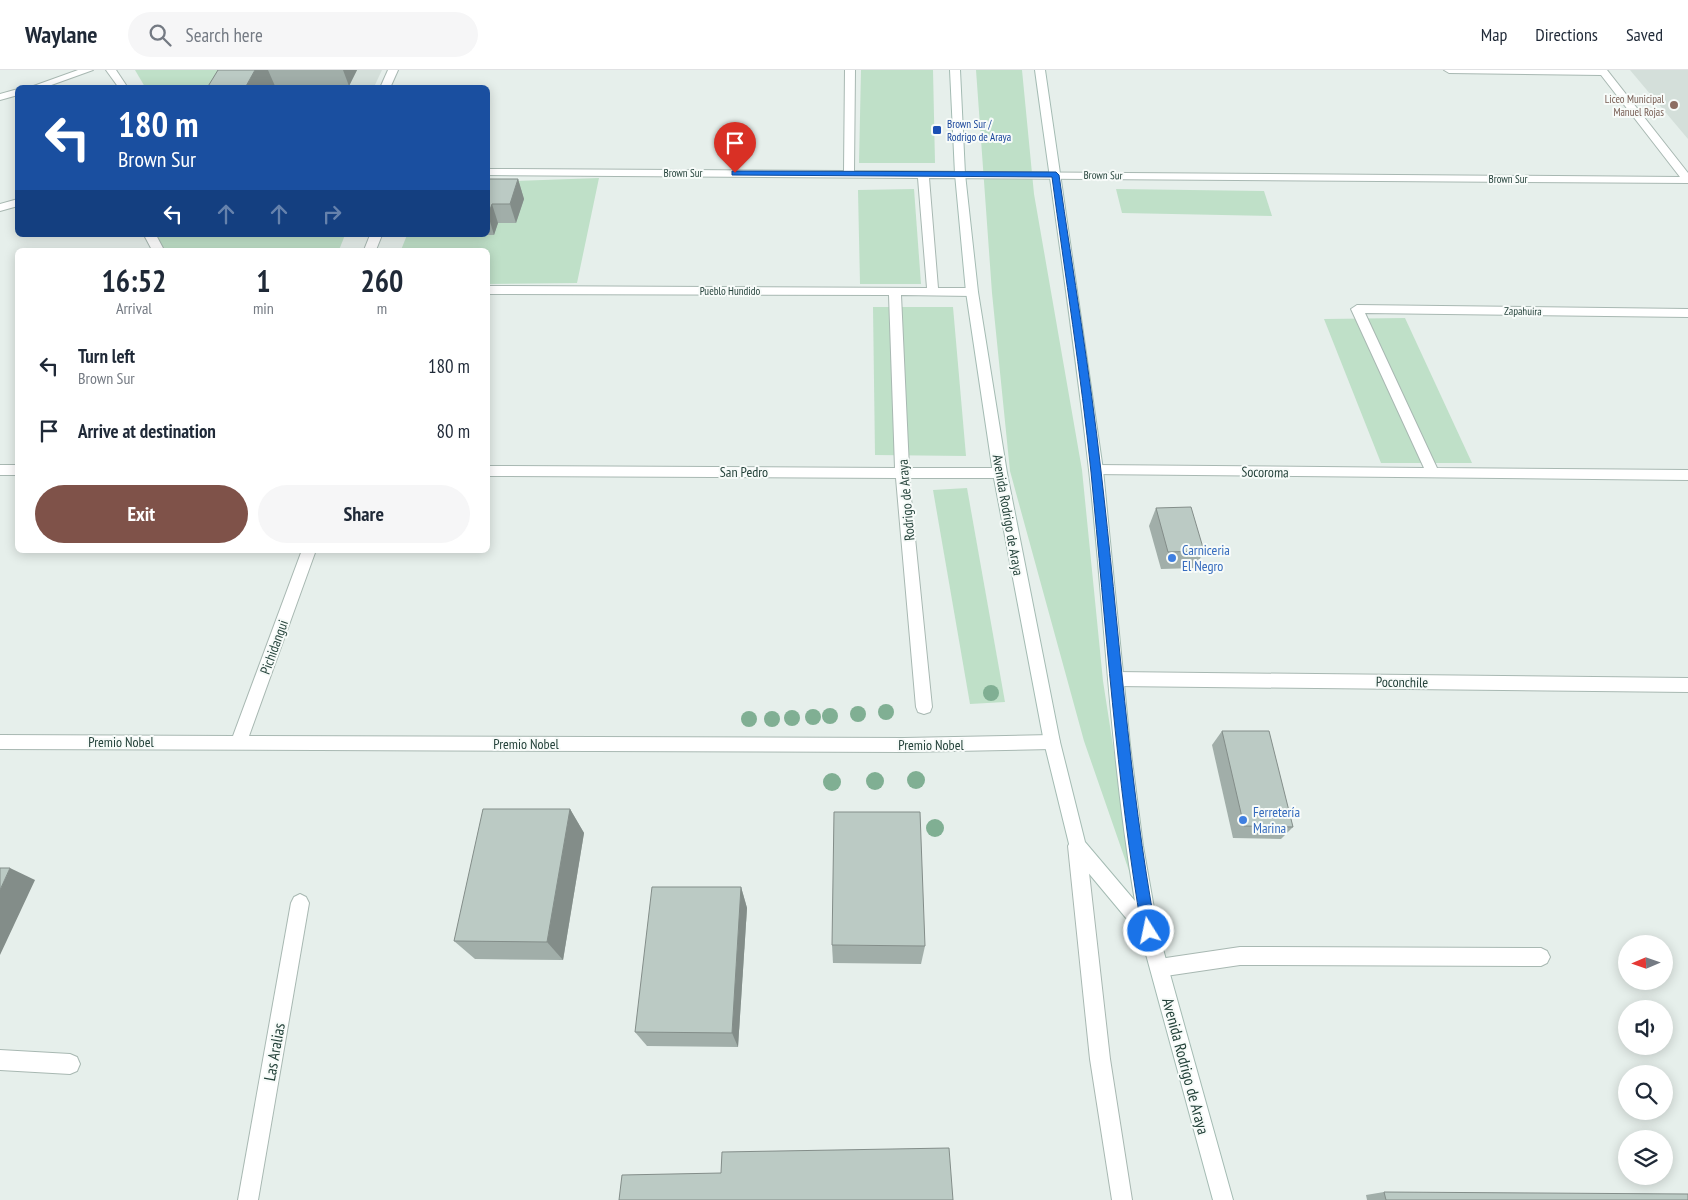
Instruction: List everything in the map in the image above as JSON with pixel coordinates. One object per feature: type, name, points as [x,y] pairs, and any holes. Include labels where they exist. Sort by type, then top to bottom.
[{"type":"street","points":[[41,85],[88,70]]},
{"type":"street","points":[[111,70],[122,85]]},
{"type":"street","points":[[386,85],[393,70]]},
{"type":"street","points":[[850,70],[850,174]]},
{"type":"street","name":"Avenida Rodrigo de Araya","points":[[955,70],[960,174],[972,292],[1000,473],[1052,742],[1077,846],[1149,931]]},
{"type":"street","name":"Avenida Rodrigo de Araya","points":[[1040,70],[1096,470],[1134,846],[1149,931],[1223,1200]]},
{"type":"street","points":[[1449,70],[1603,71],[1688,180]]},
{"type":"street","points":[[0,98],[15,93]]},
{"type":"street","name":"Brown Sur","points":[[490,172],[1688,180]]},
{"type":"street","points":[[923,174],[933,292]]},
{"type":"street","points":[[0,208],[15,203]]},
{"type":"street","name":"Pueblo Hundido","points":[[490,290],[972,292]]},
{"type":"street","name":"Rodrigo de Araya","points":[[895,292],[902,472],[924,707]]},
{"type":"street","name":"Zapahuira","points":[[1433,473],[1357,309],[1688,313]]},
{"type":"street","points":[[0,470],[15,470]]},
{"type":"street","name":"Socoroma","points":[[1096,470],[1688,475]]},
{"type":"street","name":"San Pedro","points":[[490,471],[1000,473]]},
{"type":"street","name":"Pichidangui","points":[[238,743],[308,553]]},
{"type":"street","name":"Poconchile","points":[[1116,679],[1688,686]]},
{"type":"street","name":"Premio Nobel","points":[[0,742],[904,745],[1052,742]]},
{"type":"street","points":[[1077,846],[1100,1059],[1122,1200]]},
{"type":"street","name":"Las Aralias","points":[[248,1200],[300,903]]},
{"type":"street","points":[[1159,968],[1240,956],[1541,957]]},
{"type":"street","points":[[0,1060],[70,1064]]},
{"type":"shaded area","points":[[234,70],[382,70],[375,85],[225,85]]},
{"type":"shaded area","name":"Liceo Municipal Manuel Rojas","points":[[1630,70],[1688,70],[1688,139]]},
{"type":"green space","points":[[135,70],[234,70],[225,85],[144,85]]},
{"type":"green space","points":[[861,70],[933,70],[935,163],[859,163]]},
{"type":"green space","points":[[976,70],[1022,70],[1034,194],[1082,470],[1103,681],[1135,888],[1084,741],[1010,471],[992,293]]},
{"type":"green space","points":[[599,178],[577,283],[490,284],[490,248],[402,248],[406,237],[490,237],[490,182]]},
{"type":"green space","points":[[914,189],[921,284],[860,284],[858,190]]},
{"type":"green space","points":[[1116,189],[1264,191],[1272,216],[1122,213]]},
{"type":"green space","points":[[156,237],[344,237],[340,248],[162,248]]},
{"type":"green space","points":[[873,307],[953,307],[966,456],[875,455]]},
{"type":"green space","points":[[1405,318],[1472,463],[1381,463],[1324,319]]},
{"type":"green space","points":[[967,488],[1005,702],[970,704],[933,490]]},
{"type":"building","points":[[218,70],[255,70],[247,85],[209,85]]},
{"type":"building","points":[[490,179],[518,179],[510,204],[492,204],[490,210]]},
{"type":"building","points":[[1191,507],[1204,551],[1168,552],[1156,508]]},
{"type":"building","points":[[1222,731],[1269,731],[1293,827],[1244,826]]},
{"type":"building","points":[[483,809],[570,809],[547,942],[454,941]]},
{"type":"building","points":[[834,812],[920,812],[925,946],[832,945]]},
{"type":"building","points":[[0,868],[10,868],[0,890]]},
{"type":"building","points":[[652,887],[741,887],[732,1033],[635,1032]]},
{"type":"building","points":[[949,1148],[953,1200],[619,1200],[622,1175],[721,1173],[722,1152]]},
{"type":"building","points":[[1384,1192],[1688,1194],[1688,1200],[1386,1200]]},
{"type":"place","name":"Liceo Municipal Manuel Rojas","points":[[1674,105]]},
{"type":"place","name":"Brown Sur / Rodrigo de Araya","points":[[937,130]]},
{"type":"place","name":"Carniceria El Negro","points":[[1172,558]]},
{"type":"place","name":"Ferretería Marina","points":[[1243,820]]},
{"type":"route","points":[[735,173],[1056,175],[1096,470],[1122,745],[1134,846],[1149,931]]}]
